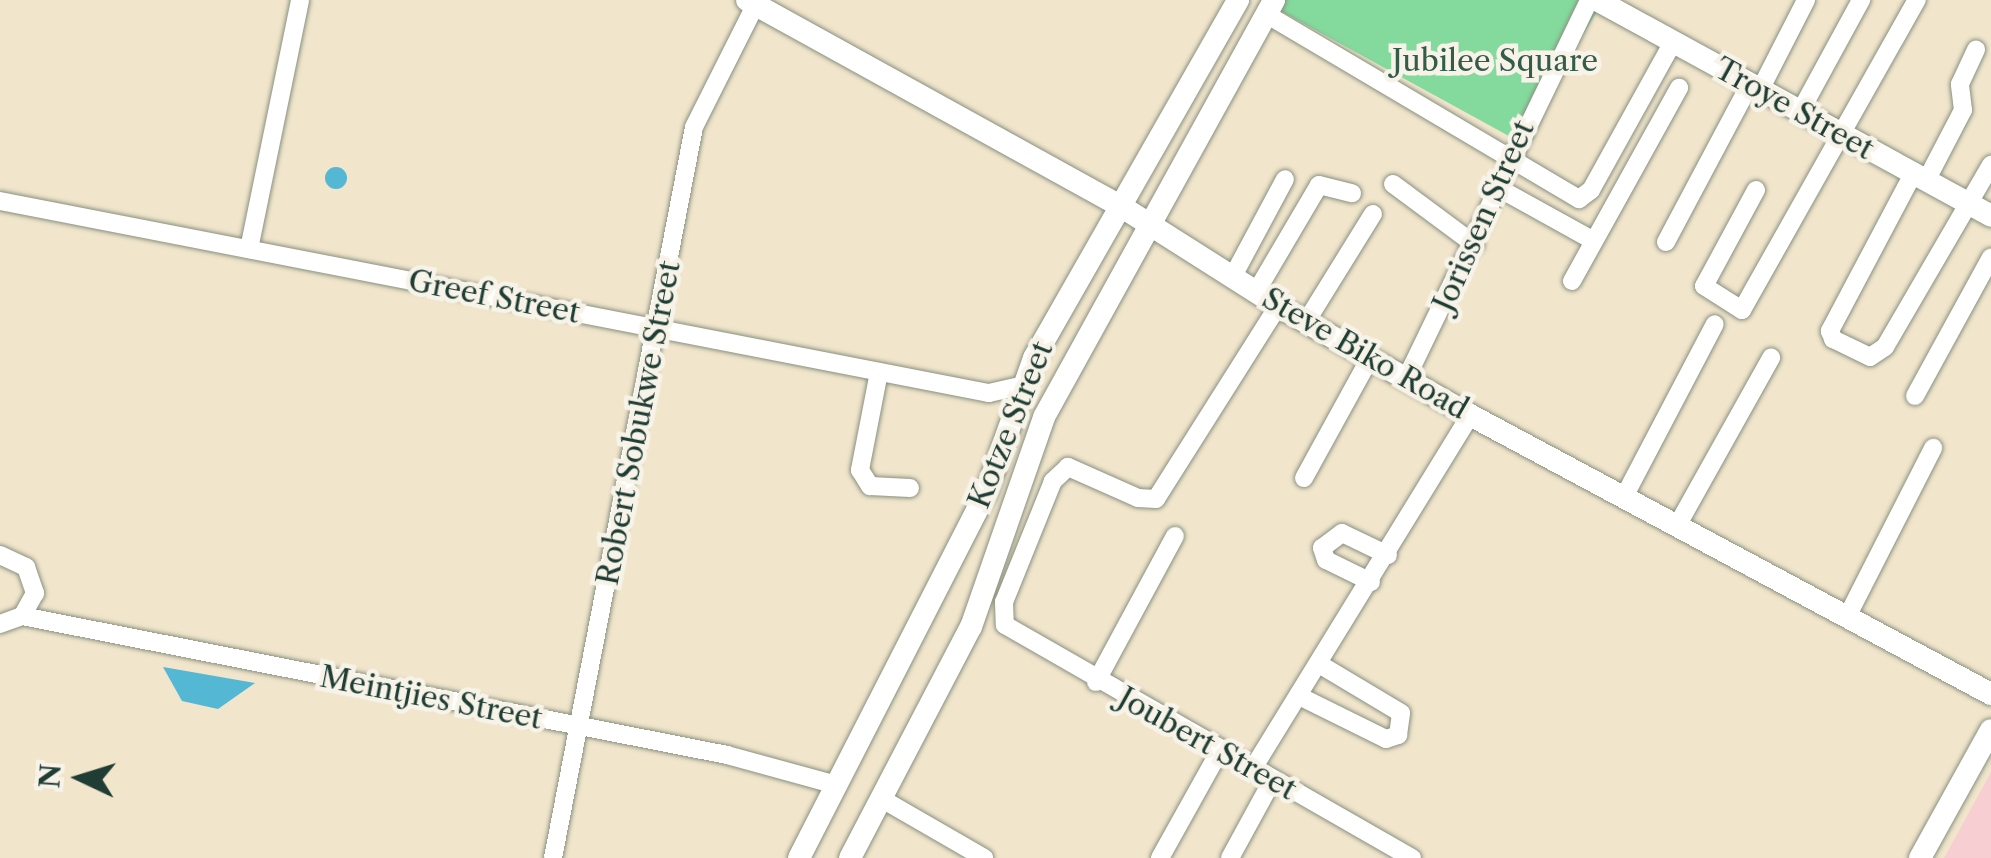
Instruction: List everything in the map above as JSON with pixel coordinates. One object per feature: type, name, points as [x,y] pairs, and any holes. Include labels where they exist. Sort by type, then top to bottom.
[{"type":"main road","name":"Kotze Street","points":[[798,858],[981,504],[1024,384],[1119,204],[1238,0]]},
{"type":"main road","name":"Steve Biko Road","points":[[754,1],[1119,204],[1278,306],[1470,415],[1991,694]]},
{"type":"main road","name":"Troye Street","points":[[1610,3],[1673,42],[1991,216]]},
{"type":"main road","name":"Kotze Street","points":[[850,858],[971,627],[1044,418],[1146,224],[1270,7]]},
{"type":"main road","points":[[1920,858],[1991,730]]},
{"type":"street","points":[[249,250],[300,0]]},
{"type":"street","name":"Jorissen Street","points":[[1406,379],[1502,190],[1511,160],[1589,0]]},
{"type":"street","points":[[1666,242],[1806,0]]},
{"type":"street","points":[[1800,112],[1861,0]]},
{"type":"street","points":[[1756,190],[1704,286],[1742,310],[1917,0]]},
{"type":"street","name":"Robert Sobukwe Street","points":[[553,858],[659,330],[694,127],[754,1]]},
{"type":"street","points":[[1270,7],[1511,160],[1584,198],[1673,42]]},
{"type":"street","points":[[1976,50],[1960,84],[1963,110],[1832,326],[1833,339],[1879,355],[1991,165]]},
{"type":"street","points":[[1572,281],[1679,88]]},
{"type":"street","points":[[1232,278],[1285,179]]},
{"type":"street","points":[[1392,184],[1475,245]]},
{"type":"street","points":[[1256,292],[1319,185],[1352,193]]},
{"type":"street","points":[[1502,190],[1594,241]]},
{"type":"street","name":"Greef Street","points":[[0,201],[989,392],[1024,384]]},
{"type":"street","points":[[1306,322],[1373,214]]},
{"type":"street","points":[[1915,396],[1991,257]]},
{"type":"street","points":[[1938,375],[1991,277]]},
{"type":"street","name":"Joubert Street","points":[[1278,306],[1156,499],[1138,498],[1068,467],[1053,481],[1004,602],[1005,626],[1096,682],[1412,858]]},
{"type":"street","points":[[1624,498],[1715,324]]},
{"type":"street","points":[[1304,478],[1370,358]]},
{"type":"street","points":[[1677,526],[1772,358]]},
{"type":"street","points":[[879,372],[860,470],[870,486],[910,488]]},
{"type":"street","points":[[989,392],[1012,421]]},
{"type":"street","points":[[1252,770],[1371,582],[1470,415]]},
{"type":"street","points":[[1847,617],[1934,448]]},
{"type":"street","points":[[1371,582],[1326,560],[1322,548],[1342,533],[1388,554]]},
{"type":"street","points":[[1096,682],[1175,536]]},
{"type":"street","points":[[0,555],[20,561],[31,575],[34,593],[22,616],[0,624]]},
{"type":"street","name":"Meintjies Street","points":[[22,616],[578,727],[837,785]]},
{"type":"street","points":[[1299,696],[1386,739],[1398,735],[1401,713],[1319,664]]},
{"type":"street","points":[[1160,858],[1219,752]]},
{"type":"street","points":[[1230,858],[1272,781]]},
{"type":"street","points":[[882,799],[984,858]]},
{"type":"shaded area","points":[[1991,772],[1991,858],[1944,858]]},
{"type":"green space","name":"Jubilee Square","points":[[1282,0],[1604,0],[1518,141],[1277,9]]},
{"type":"water","points":[[336,167],[344,170],[344,186],[336,189],[328,186],[325,178],[328,170]]},
{"type":"water","points":[[163,667],[255,683],[218,709],[182,701]]}]
